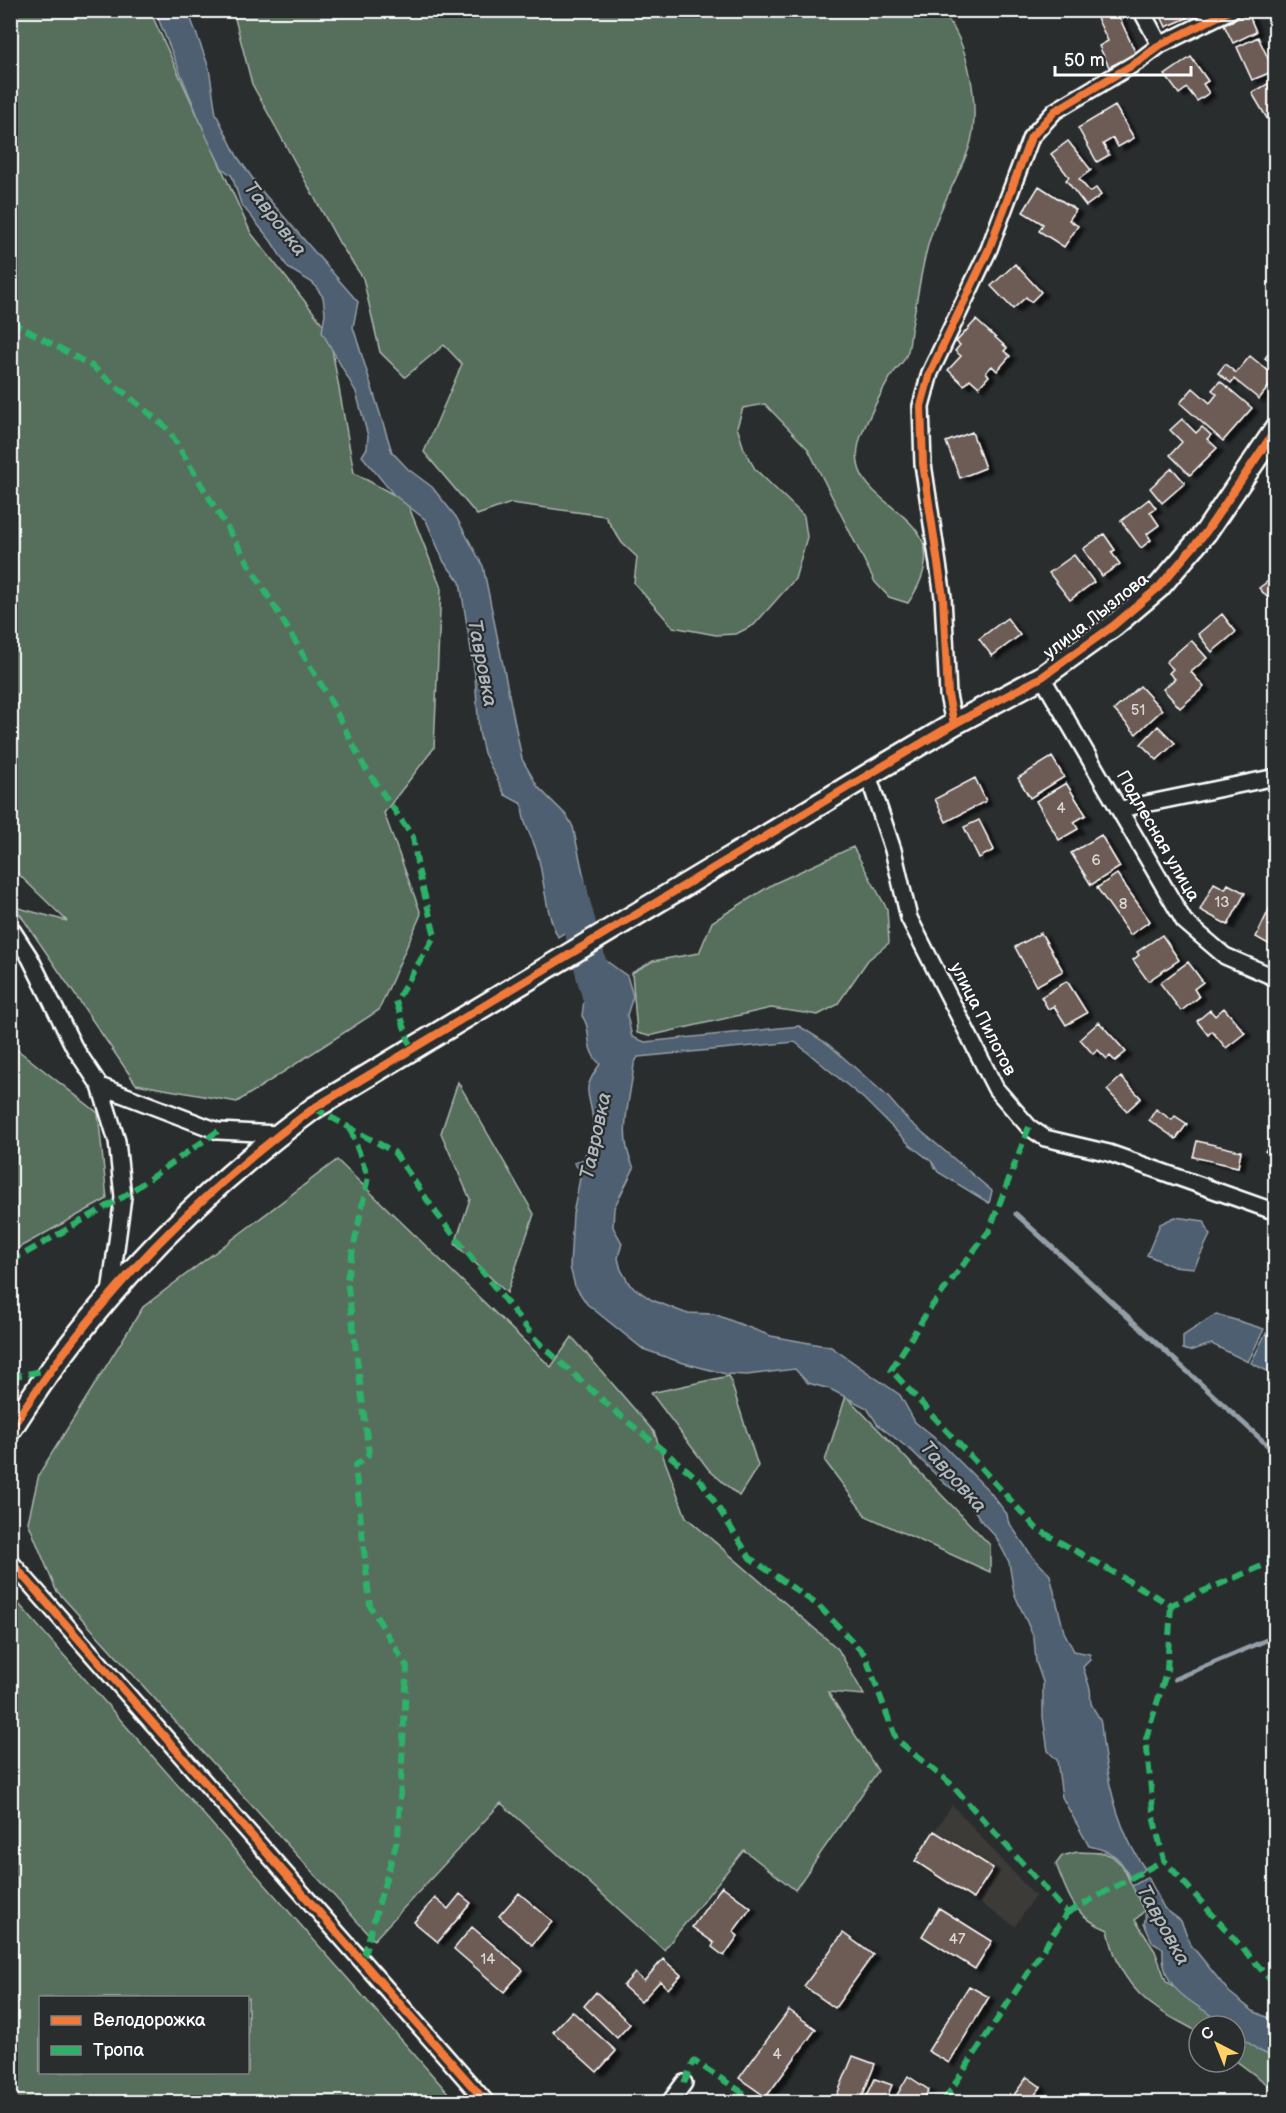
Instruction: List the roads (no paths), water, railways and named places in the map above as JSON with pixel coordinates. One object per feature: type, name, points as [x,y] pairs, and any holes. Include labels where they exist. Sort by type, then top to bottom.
[{"type":"street","points":[[1141,10],[1160,45]]},
{"type":"street","points":[[954,724],[948,695],[943,597],[923,464],[921,406],[930,373],[989,249],[1031,137],[1055,111],[1139,61],[1160,45],[1232,10]]},
{"type":"street","name":"улица Лызлова","points":[[10,1430],[48,1370],[110,1293],[188,1211],[279,1134],[314,1108],[484,1008],[868,775],[954,724],[1042,677],[1113,626],[1159,587],[1206,532],[1275,429]]},
{"type":"street","name":"Подлесная улица","points":[[1042,677],[1121,809],[1184,921],[1225,956],[1275,978]]},
{"type":"street","name":"улица Пилотов","points":[[868,775],[893,850],[909,918],[996,1089],[1029,1127],[1045,1138],[1109,1153],[1275,1212]]},
{"type":"street","points":[[1121,809],[1275,777]]},
{"type":"street","points":[[10,927],[30,958],[74,1047],[100,1086],[117,1141],[123,1197],[110,1293]]},
{"type":"street","points":[[100,1086],[218,1131],[279,1134]]},
{"type":"street","points":[[10,1561],[486,2103]]},
{"type":"street","points":[[670,2103],[684,2083]]},
{"type":"water","points":[[155,11],[188,11],[209,68],[216,114],[237,156],[260,189],[358,302],[353,327],[392,452],[408,469],[432,487],[456,517],[483,566],[522,759],[538,787],[567,816],[573,827],[592,915],[558,937],[550,917],[538,856],[526,826],[522,804],[505,795],[484,753],[479,732],[475,675],[460,582],[444,562],[426,520],[394,495],[362,456],[367,448],[368,436],[356,392],[322,332],[325,313],[323,297],[313,283],[288,268],[271,241],[241,204],[232,176],[222,168],[207,138]]},
{"type":"water","points":[[605,960],[627,976],[633,996],[627,1015],[632,1037],[645,1042],[799,1026],[828,1044],[887,1096],[908,1120],[992,1191],[989,1203],[938,1172],[932,1162],[910,1145],[864,1099],[795,1042],[638,1057],[634,1064],[625,1130],[626,1143],[634,1168],[614,1208],[613,1227],[622,1243],[618,1258],[621,1270],[630,1285],[652,1300],[685,1313],[714,1314],[771,1336],[831,1347],[900,1395],[915,1422],[942,1444],[989,1491],[1007,1514],[1008,1521],[1031,1555],[1050,1575],[1064,1632],[1074,1651],[1090,1654],[1090,1660],[1083,1667],[1090,1689],[1091,1703],[1100,1721],[1109,1781],[1126,1836],[1145,1869],[1130,1879],[1115,1856],[1089,1846],[1062,1797],[1057,1760],[1048,1751],[1043,1717],[1043,1682],[1036,1662],[1034,1638],[1014,1593],[1009,1562],[996,1537],[982,1522],[966,1497],[945,1484],[913,1452],[878,1425],[867,1408],[830,1389],[808,1383],[795,1369],[747,1375],[726,1374],[643,1349],[587,1304],[575,1286],[570,1267],[573,1214],[580,1178],[579,1169],[574,1163],[584,1159],[591,1136],[593,1122],[588,1087],[600,1064],[592,1052],[587,1027],[582,1016],[584,1000],[577,976]]},
{"type":"water","points":[[1175,1217],[1204,1221],[1210,1235],[1194,1268],[1172,1266],[1147,1255],[1160,1224]]},
{"type":"water","points":[[1216,1314],[1264,1329],[1248,1362],[1212,1344],[1189,1351],[1183,1349],[1183,1336]]},
{"type":"water","points":[[1266,1333],[1275,1337],[1275,1375],[1251,1363]]},
{"type":"water","points":[[1148,1877],[1164,1908],[1181,1921],[1191,1945],[1229,1992],[1253,2011],[1275,2021],[1275,2058],[1247,2041],[1247,2014],[1209,2014],[1183,1996],[1175,1987],[1168,1977],[1163,1949],[1153,1943],[1144,1924],[1144,1909],[1132,1886]]},
{"type":"waterway","name":"Тавровка","points":[[568,882],[603,1012]]},
{"type":"waterway","points":[[1016,1214],[1276,1453]]},
{"type":"waterway","points":[[1175,1679],[1276,1636]]}]
